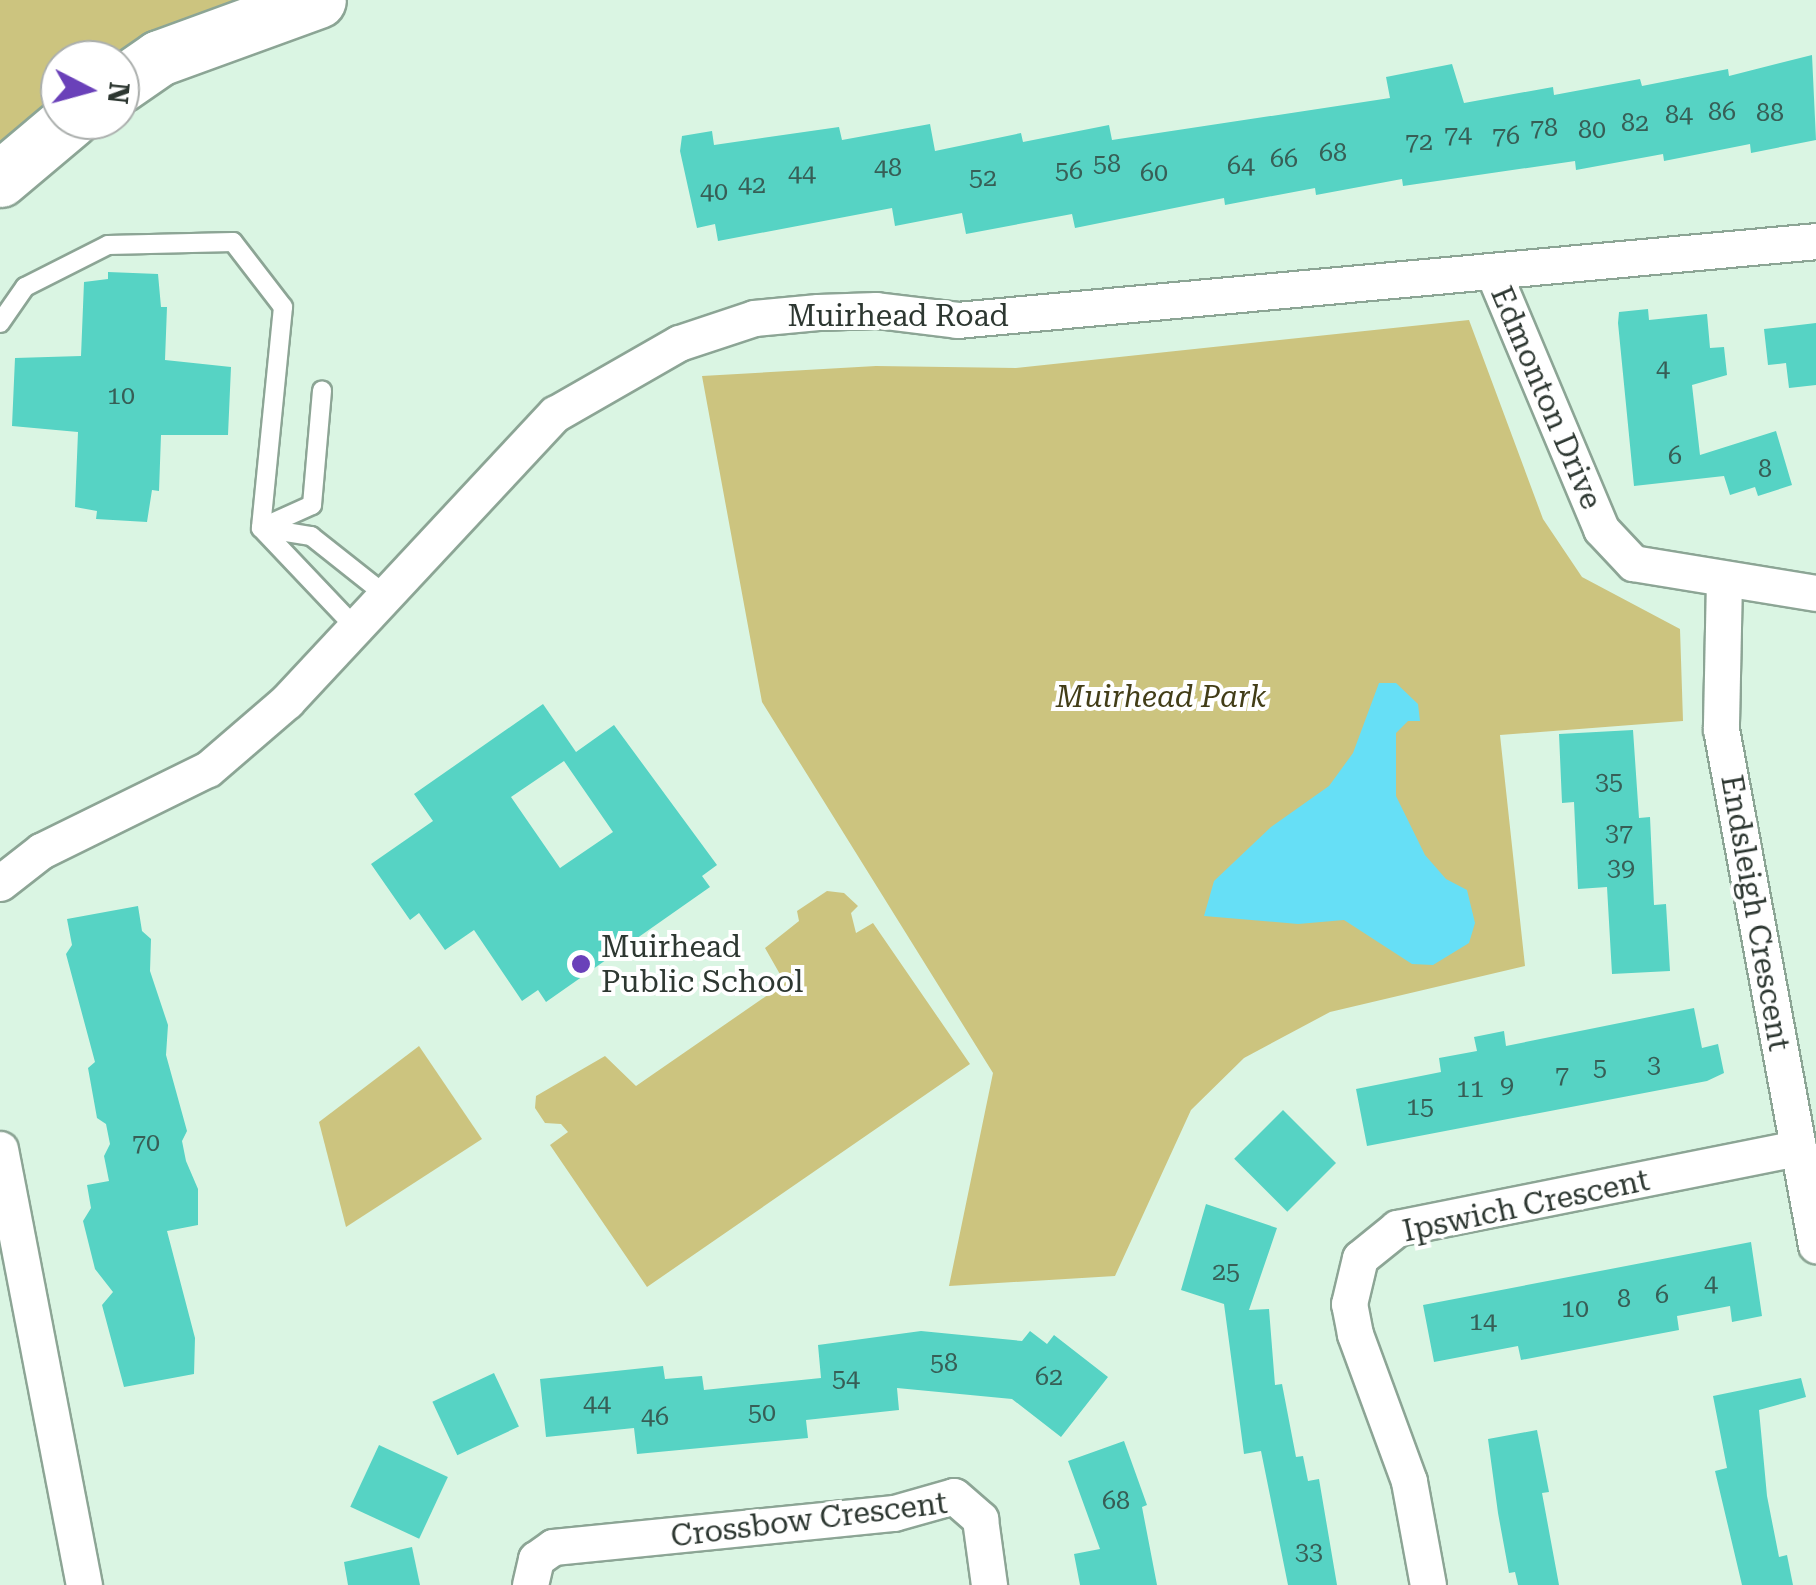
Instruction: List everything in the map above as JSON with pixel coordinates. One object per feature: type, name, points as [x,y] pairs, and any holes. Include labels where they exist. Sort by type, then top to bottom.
[{"type":"highway","points":[[140,71],[159,58],[318,0]]},
{"type":"highway","points":[[0,179],[46,140]]},
{"type":"street","name":"Muirhead Road","points":[[0,883],[42,851],[208,770],[287,701],[353,625],[554,414],[679,343],[754,318],[876,310],[957,320],[1816,242]]},
{"type":"street","name":"Edmonton Drive","points":[[1494,274],[1600,529],[1633,563],[1816,593]]},
{"type":"street","name":"Endsleigh Crescent","points":[[1724,580],[1721,729],[1816,1245]]},
{"type":"street","name":"Ipswich Crescent","points":[[1428,1585],[1409,1481],[1355,1334],[1349,1304],[1360,1258],[1397,1228],[1798,1148]]},
{"type":"street","points":[[0,1149],[84,1585]]},
{"type":"street","name":"Crossbow Crescent","points":[[530,1585],[536,1559],[552,1547],[894,1512],[954,1496],[980,1518],[990,1585]]},
{"type":"lane","points":[[0,324],[25,288],[108,246],[233,242],[282,307],[261,528],[353,625]]},
{"type":"lane","points":[[261,528],[312,506],[322,390]]},
{"type":"lane","points":[[261,528],[311,536],[384,593]]},
{"type":"green space","points":[[0,0],[251,0],[140,47],[140,40],[40,40],[40,108],[0,144]]},
{"type":"green space","name":"Muirhead Park","points":[[1469,320],[1543,519],[1582,577],[1680,629],[1683,721],[1500,735],[1525,966],[1330,1012],[1244,1058],[1191,1110],[1115,1276],[949,1286],[993,1073],[762,702],[702,376],[876,366],[1016,368]]},
{"type":"green space","points":[[827,891],[844,893],[858,906],[851,913],[856,933],[873,923],[970,1064],[647,1287],[550,1145],[568,1132],[561,1124],[545,1123],[535,1108],[536,1096],[605,1056],[636,1086],[785,983],[765,948],[799,921],[797,911]]},
{"type":"green space","points":[[419,1046],[482,1139],[346,1227],[319,1122]]},
{"type":"water","points":[[1379,683],[1396,683],[1418,704],[1420,721],[1408,721],[1396,733],[1396,796],[1425,855],[1446,879],[1467,890],[1475,923],[1469,943],[1433,965],[1412,964],[1344,920],[1298,924],[1204,916],[1214,881],[1271,827],[1329,786],[1353,753]]},
{"type":"building","points":[[1812,55],[1816,140],[1751,153],[1750,144],[1664,161],[1663,154],[1576,170],[1575,161],[1403,186],[1402,179],[1316,195],[1315,188],[1225,205],[1224,198],[1075,228],[1072,214],[966,234],[962,213],[895,226],[892,208],[718,241],[715,224],[697,228],[680,151],[682,136],[712,131],[714,145],[839,127],[842,140],[930,124],[935,151],[1021,133],[1023,142],[1109,125],[1112,140],[1390,98],[1386,77],[1452,64],[1464,103],[1553,87],[1554,95],[1640,79],[1642,86],[1728,69],[1729,76]]},
{"type":"building","points":[[108,272],[158,274],[161,307],[167,307],[165,360],[231,367],[228,435],[161,435],[159,491],[152,490],[147,522],[96,519],[97,511],[75,507],[78,432],[12,426],[15,358],[81,356],[84,282],[108,279]]},
{"type":"building","points":[[1648,309],[1649,320],[1707,314],[1710,348],[1724,347],[1727,375],[1692,385],[1700,455],[1776,431],[1792,485],[1758,496],[1755,487],[1730,495],[1724,476],[1634,486],[1618,323],[1619,312]]},
{"type":"building","points":[[1816,323],[1816,385],[1789,388],[1786,363],[1768,365],[1764,329]]},
{"type":"building","points":[[543,704],[576,752],[614,725],[717,865],[702,876],[710,887],[546,1002],[538,990],[522,1001],[474,930],[445,950],[419,913],[410,920],[371,864],[433,821],[414,794]],"holes":[[[564,761],[613,832],[560,868],[511,797]]]},
{"type":"building","points":[[1633,730],[1639,818],[1650,817],[1654,905],[1666,904],[1670,971],[1612,974],[1607,887],[1578,889],[1574,802],[1562,803],[1559,734]]},
{"type":"building","points":[[138,906],[142,931],[151,939],[150,971],[168,1025],[166,1055],[187,1131],[182,1141],[186,1161],[198,1189],[198,1225],[167,1231],[195,1338],[194,1374],[124,1387],[102,1305],[113,1292],[95,1269],[83,1221],[91,1208],[87,1185],[109,1181],[104,1156],[110,1144],[106,1124],[97,1118],[88,1068],[95,1062],[66,954],[72,945],[67,919]]},
{"type":"building","points":[[1694,1008],[1702,1048],[1718,1044],[1724,1073],[1707,1081],[1367,1146],[1356,1089],[1441,1072],[1439,1058],[1477,1051],[1474,1037],[1504,1031],[1506,1046]]},
{"type":"building","points":[[1283,1110],[1336,1163],[1287,1212],[1234,1159]]},
{"type":"building","points":[[1206,1204],[1277,1228],[1249,1310],[1269,1309],[1275,1385],[1282,1384],[1296,1457],[1303,1456],[1308,1481],[1319,1479],[1337,1585],[1288,1585],[1261,1451],[1244,1454],[1224,1304],[1181,1290]]},
{"type":"building","points":[[1751,1242],[1762,1316],[1732,1322],[1730,1306],[1677,1316],[1679,1330],[1521,1360],[1518,1346],[1434,1362],[1423,1305]]},
{"type":"building","points":[[921,1331],[1022,1341],[1030,1331],[1047,1344],[1054,1335],[1108,1377],[1061,1437],[1012,1399],[897,1388],[899,1410],[806,1420],[808,1438],[637,1454],[634,1428],[546,1437],[540,1379],[663,1366],[665,1379],[702,1376],[704,1390],[821,1378],[818,1345]]},
{"type":"building","points":[[494,1373],[519,1426],[457,1455],[432,1402]]},
{"type":"building","points":[[1801,1378],[1806,1397],[1759,1410],[1767,1496],[1779,1557],[1787,1555],[1793,1585],[1742,1585],[1715,1471],[1727,1468],[1713,1396]]},
{"type":"building","points":[[1537,1430],[1549,1492],[1542,1493],[1559,1585],[1518,1585],[1515,1572],[1509,1573],[1498,1513],[1488,1439]]},
{"type":"building","points":[[1124,1441],[1147,1505],[1142,1507],[1157,1585],[1080,1585],[1074,1554],[1100,1549],[1068,1461]]},
{"type":"building","points":[[379,1445],[448,1477],[419,1539],[350,1507]]},
{"type":"building","points":[[412,1547],[420,1585],[348,1585],[344,1562]]},
{"type":"place","name":"Muirhead Public School","points":[[581,964]]}]
